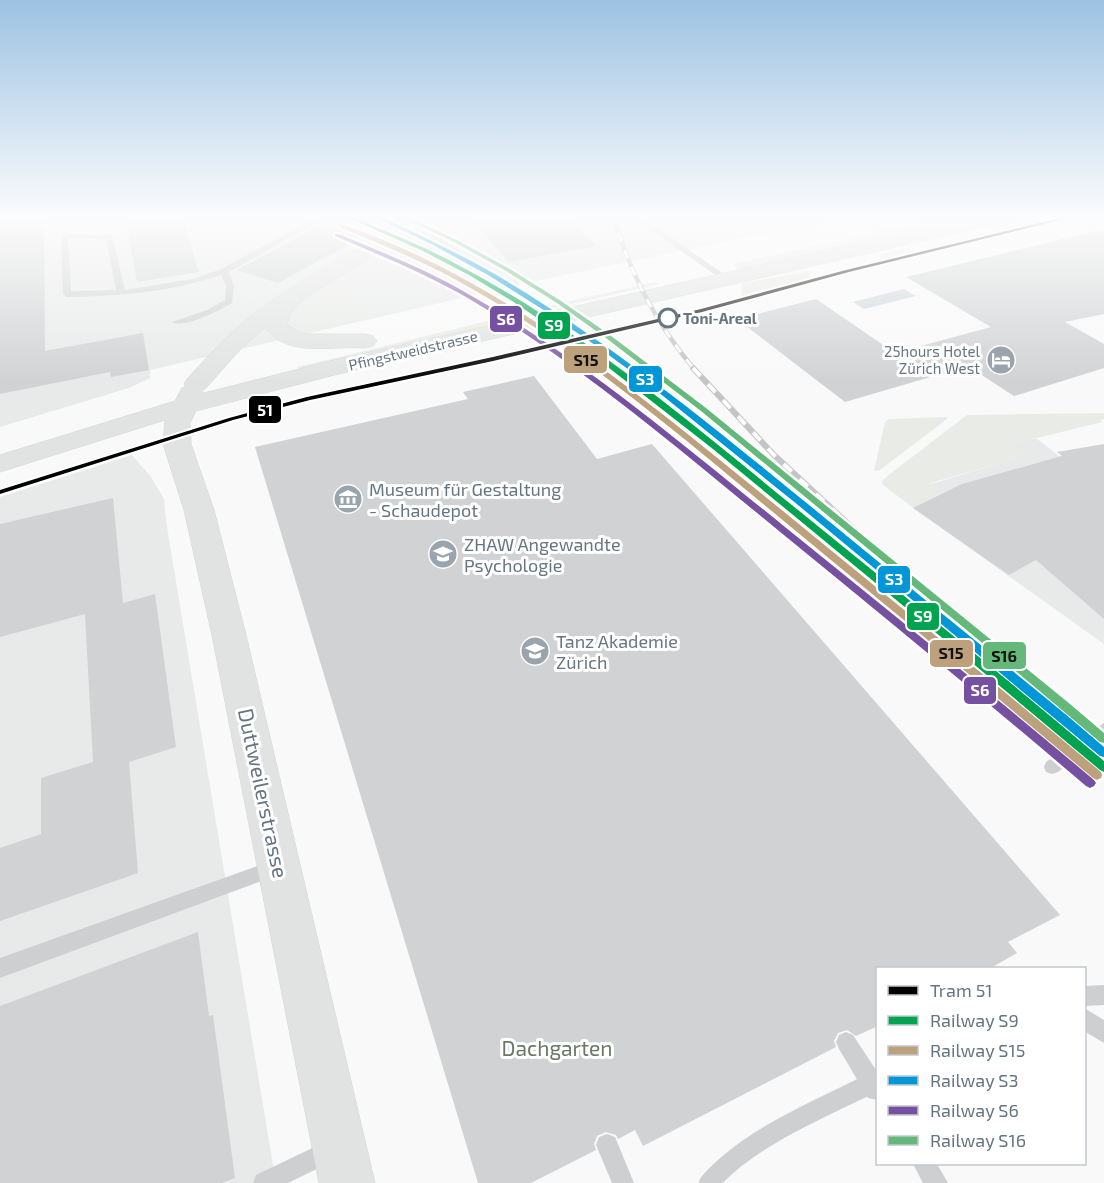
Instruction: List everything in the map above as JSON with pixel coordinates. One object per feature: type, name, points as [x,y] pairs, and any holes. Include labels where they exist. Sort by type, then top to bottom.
[{"type":"main road","points":[[190,395],[253,325],[305,290],[339,271]]},
{"type":"main road","name":"Pfingstweidstrasse","points":[[0,442],[190,395],[334,367],[762,271]]},
{"type":"main road","points":[[305,290],[281,309],[277,316],[276,327],[282,333],[291,339],[306,342],[339,339],[365,341]]},
{"type":"main road","name":"Pfingstweidstrasse","points":[[0,464],[190,395],[365,341],[577,292]]},
{"type":"main road","name":"Duttweilerstrasse","points":[[190,395],[176,429],[177,444],[202,521],[280,866],[343,1164]]},
{"type":"lane","points":[[66,271],[67,294],[121,293],[195,281],[223,271]]},
{"type":"lane","points":[[117,271],[121,293]]},
{"type":"lane","points":[[177,322],[210,312],[229,301],[230,286],[224,271]]},
{"type":"lane","points":[[483,271],[487,274]]},
{"type":"lane","points":[[716,271],[727,279]]},
{"type":"lane","points":[[1052,767],[1104,729]]},
{"type":"lane","points":[[0,968],[280,866]]},
{"type":"lane","points":[[1086,996],[1104,995]]},
{"type":"lane","points":[[1086,1020],[1104,1033]]},
{"type":"lane","points":[[846,1042],[876,1089]]},
{"type":"lane","points":[[709,1183],[713,1176],[737,1155],[876,1081]]},
{"type":"lane","points":[[607,1145],[623,1183]]},
{"type":"lane","points":[[264,1183],[343,1164]]},
{"type":"shaded area","points":[[0,271],[583,271],[150,370],[150,378],[129,388],[0,427]]},
{"type":"shaded area","points":[[811,271],[807,284],[741,304],[742,283]]},
{"type":"shaded area","points":[[655,282],[659,284],[299,370],[297,367],[520,313]]},
{"type":"shaded area","points":[[904,289],[916,296],[864,309],[853,302]]},
{"type":"shaded area","points":[[331,294],[385,312],[355,321],[334,324],[303,323],[299,315],[314,302]]},
{"type":"shaded area","points":[[1104,413],[1104,419],[1100,420],[1102,422],[1013,444],[1027,455],[931,483],[942,494],[912,507],[883,485],[882,481],[890,474],[967,415]]},
{"type":"shaded area","points":[[947,417],[880,470],[874,471],[885,422],[889,419]]},
{"type":"shaded area","points":[[1036,438],[1104,491],[1104,644],[912,507],[941,494],[931,484],[1026,455],[1012,444]]},
{"type":"shaded area","points":[[132,455],[151,477],[164,499],[276,1183],[0,1183],[0,497]]},
{"type":"building","points":[[0,271],[44,271],[45,351],[143,333],[149,370],[111,377],[110,372],[0,394]]},
{"type":"building","points":[[135,271],[199,272],[137,282]]},
{"type":"building","points":[[241,271],[300,271],[278,283]]},
{"type":"building","points":[[930,271],[1104,271],[1104,314],[1065,322],[1104,344],[1104,368],[1014,396],[968,366],[845,402],[737,319],[816,299],[895,353],[991,327],[906,277]]},
{"type":"building","name":"Dachgarten","points":[[534,376],[597,459],[652,444],[1060,915],[1008,942],[1017,953],[992,967],[876,967],[876,1027],[856,1036],[847,1030],[838,1033],[834,1041],[836,1047],[643,1146],[635,1130],[618,1139],[616,1135],[606,1132],[597,1136],[594,1144],[596,1150],[531,1183],[478,1183],[255,447],[468,399],[463,392]]},
{"type":"building","points":[[1104,444],[1104,619],[1036,560],[1009,575],[913,508],[962,484],[1062,456],[1057,452]]},
{"type":"building","points":[[113,498],[123,603],[155,594],[176,747],[129,762],[138,873],[0,921],[0,848],[41,834],[41,778],[93,762],[85,614],[0,637],[0,524]]},
{"type":"building","points":[[198,932],[209,1016],[213,1015],[235,1178],[222,1183],[0,1183],[0,1006]]},
{"type":"railway","points":[[633,271],[656,316],[695,370]]},
{"type":"railway","points":[[693,368],[774,455],[898,570]]},
{"type":"railway","points":[[896,569],[1045,697]]},
{"type":"tram line","name":"51","points":[[0,492],[231,419],[309,398],[493,359],[702,310],[847,271]]},
{"type":"rail line","name":"S6","points":[[419,271],[461,292],[504,318],[546,345],[626,404],[937,655],[1090,783]]},
{"type":"rail line","name":"S15","points":[[442,271],[508,308],[592,364],[632,394],[1097,775]]},
{"type":"rail line","name":"S9","points":[[466,271],[514,299],[637,385],[950,638],[1104,767]]},
{"type":"rail line","name":"S3","points":[[485,271],[545,308],[649,382],[751,462],[1104,753]]},
{"type":"rail line","name":"S16","points":[[510,271],[608,336],[704,410],[1104,739]]},
{"type":"place","name":"Toni-Areal","points":[[668,318]]},
{"type":"place","name":"25hours Hotel Zürich West","points":[[1001,360]]},
{"type":"place","name":"Museum für Gestaltung - Schaudepot","points":[[348,499]]},
{"type":"place","name":"ZHAW Angewandte Psychologie","points":[[443,554]]},
{"type":"place","name":"Tanz Akademie Zürich","points":[[535,651]]}]
